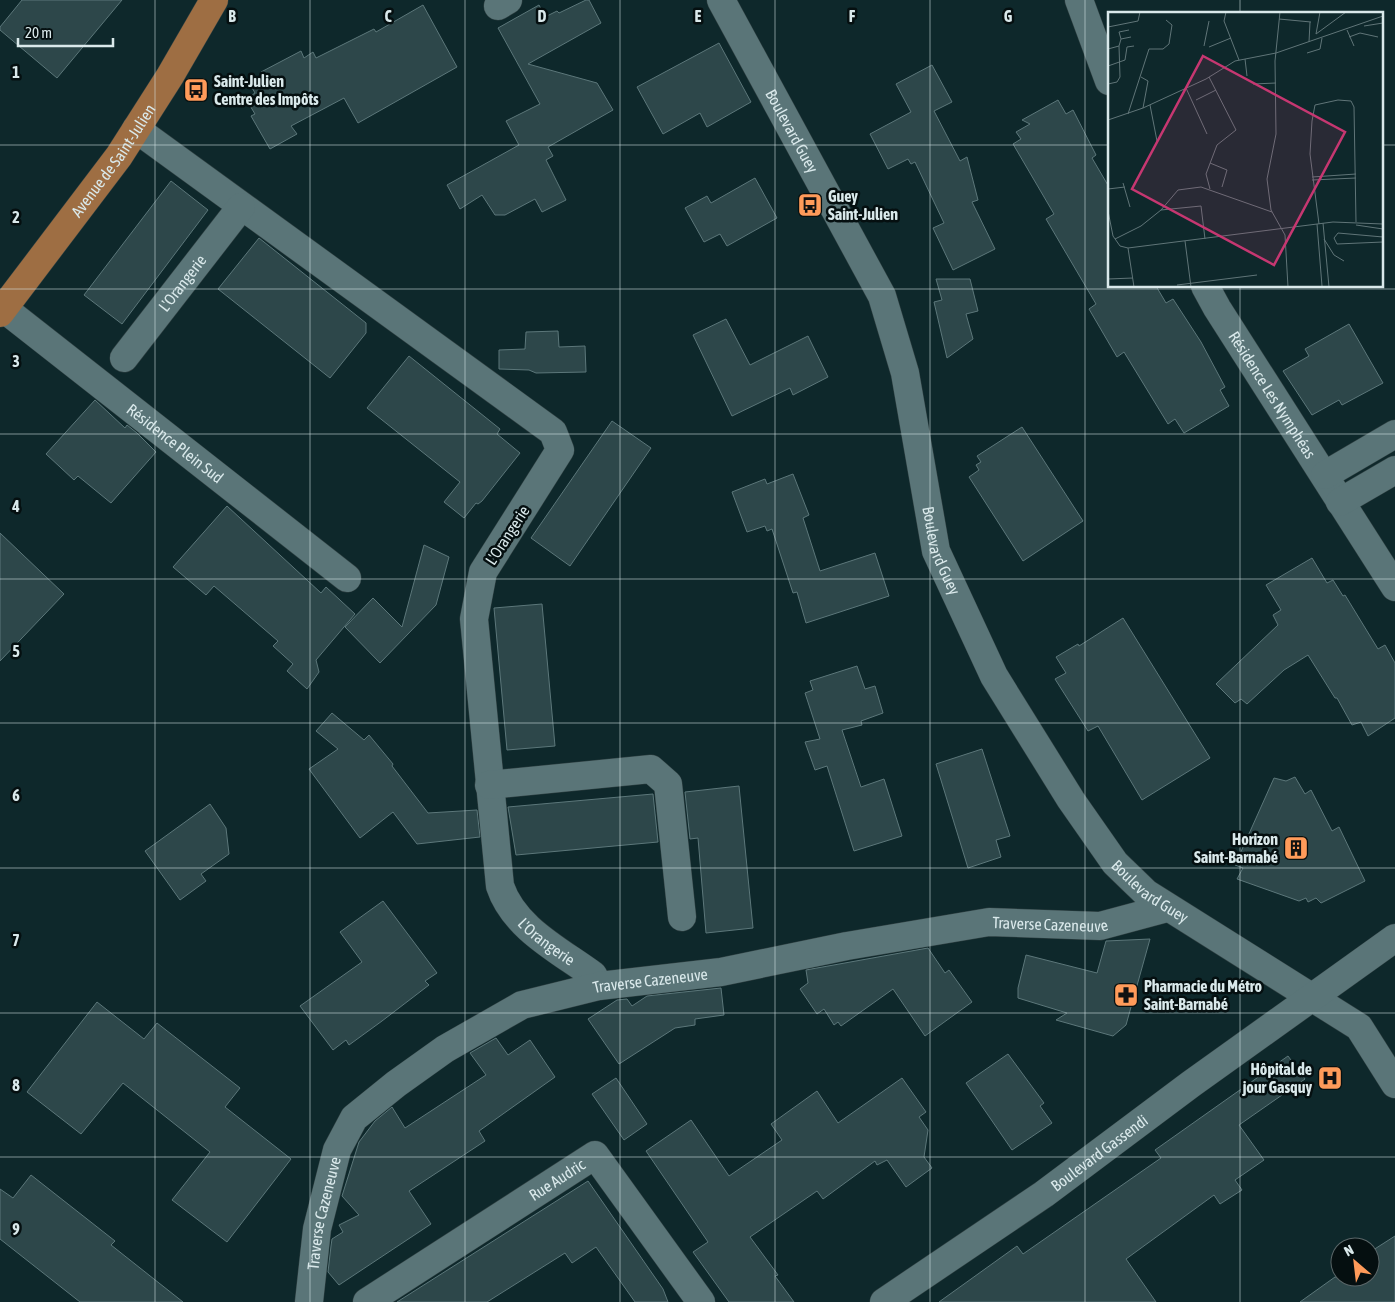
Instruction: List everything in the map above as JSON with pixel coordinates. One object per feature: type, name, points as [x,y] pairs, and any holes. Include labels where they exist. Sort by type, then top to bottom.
[{"type":"main road","name":"Avenue de Saint-Julien","points":[[2,310],[119,156],[214,0]]},
{"type":"street","name":"Boulevard Guey","points":[[721,0],[882,296],[905,372],[936,550],[994,676],[1071,800],[1115,863],[1146,893],[1167,908],[1359,1027],[1395,1084]]},
{"type":"street","points":[[1079,0],[1108,78]]},
{"type":"street","name":"L'Orangerie","points":[[136,129],[553,432],[560,450],[482,572],[474,619],[500,886],[505,901],[525,925],[593,975],[598,986]]},
{"type":"street","name":"L'Orangerie","points":[[124,358],[241,207]]},
{"type":"street","name":"Résidence Les Nymphéas","points":[[1206,288],[1395,587]]},
{"type":"street","name":"Résidence Plein Sud","points":[[2,310],[347,578]]},
{"type":"street","name":"Résidence Les Nymphéas","points":[[1325,475],[1395,434]]},
{"type":"street","points":[[1340,502],[1395,470]]},
{"type":"street","points":[[489,785],[651,769],[668,784],[682,917]]},
{"type":"street","name":"Traverse Cazeneuve","points":[[309,1302],[317,1229],[337,1150],[354,1118],[404,1078],[492,1021],[522,1004],[598,986],[721,972],[989,922],[1100,926],[1167,908]]},
{"type":"street","name":"Boulevard Gassendi","points":[[884,1302],[1044,1194],[1191,1084],[1395,938]]},
{"type":"street","name":"Rue Audric","points":[[367,1302],[595,1155],[701,1302]]},
{"type":"building","points":[[22,0],[122,0],[57,78],[0,30],[0,27]]},
{"type":"building","points":[[589,0],[601,23],[528,64],[597,83],[613,110],[548,147],[553,156],[546,160],[566,200],[542,212],[535,199],[505,215],[495,215],[482,195],[460,209],[447,185],[519,145],[506,121],[540,104],[498,28],[539,5],[545,17],[557,11],[559,13]]},
{"type":"building","points":[[423,5],[457,67],[358,123],[344,98],[291,126],[297,134],[270,149],[251,116],[255,114],[246,99],[255,93],[251,86],[264,78],[261,72],[301,51],[304,58],[313,52],[316,58],[374,29],[376,32]]},
{"type":"building","points":[[719,43],[751,102],[707,127],[700,113],[663,134],[637,87]]},
{"type":"building","points":[[932,65],[952,102],[934,111],[960,161],[967,157],[978,200],[972,202],[995,249],[953,270],[933,228],[944,223],[915,162],[911,164],[908,159],[888,169],[870,134],[911,112],[896,84]]},
{"type":"building","points":[[1058,100],[1066,114],[1073,110],[1096,155],[1092,158],[1108,185],[1108,288],[1157,288],[1166,303],[1173,299],[1201,342],[1225,387],[1220,390],[1229,406],[1184,433],[1175,419],[1168,424],[1124,352],[1117,357],[1089,309],[1096,304],[1046,219],[1054,214],[1013,144],[1021,139],[1016,132],[1030,124],[1022,120]]},
{"type":"building","points":[[755,178],[777,218],[727,246],[720,234],[704,242],[685,208],[707,196],[711,203]]},
{"type":"building","points":[[171,181],[208,210],[122,324],[84,295]]},
{"type":"building","points":[[259,238],[366,323],[366,333],[330,378],[218,289]]},
{"type":"building","points":[[936,279],[970,279],[978,311],[966,314],[973,339],[947,358],[934,302],[942,300]]},
{"type":"building","points":[[726,319],[750,365],[808,336],[828,377],[793,395],[790,388],[732,416],[693,335]]},
{"type":"building","points":[[1349,324],[1383,383],[1342,405],[1339,400],[1312,415],[1283,371],[1309,356],[1305,349]]},
{"type":"building","points":[[558,331],[559,347],[585,346],[586,372],[536,373],[529,370],[499,369],[499,350],[525,349],[526,332]]},
{"type":"building","points":[[409,356],[500,429],[497,434],[520,453],[482,501],[478,504],[476,503],[464,518],[444,502],[460,482],[367,408]]},
{"type":"building","points":[[95,400],[125,428],[127,425],[137,433],[156,452],[111,503],[78,476],[74,480],[46,454]]},
{"type":"building","points":[[612,421],[651,448],[570,566],[531,538]]},
{"type":"building","points":[[1022,427],[1083,521],[1023,561],[969,477],[979,470],[976,465],[981,462],[977,456]]},
{"type":"building","points":[[793,474],[809,515],[803,518],[820,571],[875,553],[889,596],[806,623],[797,592],[793,593],[772,529],[767,531],[765,526],[747,532],[732,492],[765,479],[767,484]]},
{"type":"building","points":[[227,506],[321,593],[326,587],[355,614],[316,660],[319,672],[307,689],[287,671],[293,664],[273,646],[278,641],[214,586],[206,595],[173,567]]},
{"type":"building","points":[[0,533],[64,594],[0,661]]},
{"type":"building","points":[[424,545],[449,557],[436,605],[380,663],[345,627],[373,598],[402,627]]},
{"type":"building","points":[[1312,558],[1327,583],[1333,580],[1343,596],[1345,595],[1378,649],[1385,645],[1395,663],[1395,718],[1368,736],[1361,722],[1352,725],[1337,698],[1335,698],[1308,655],[1284,670],[1247,704],[1241,699],[1235,703],[1216,684],[1278,625],[1273,615],[1281,610],[1266,585]]},
{"type":"building","points":[[542,604],[555,746],[507,750],[494,608]]},
{"type":"building","points":[[1123,618],[1210,758],[1142,800],[1098,726],[1088,731],[1055,679],[1066,673],[1056,657],[1078,644],[1079,646]]},
{"type":"building","points":[[857,666],[865,689],[875,686],[883,713],[861,721],[862,725],[842,730],[861,787],[884,779],[902,836],[854,851],[827,766],[815,770],[805,742],[820,739],[805,693],[813,690],[810,681]]},
{"type":"building","points":[[332,713],[364,740],[369,735],[393,764],[392,766],[428,813],[477,810],[480,837],[417,844],[393,812],[360,838],[309,769],[338,749],[316,731]]},
{"type":"building","points":[[982,749],[1010,836],[996,840],[1001,857],[968,868],[936,764]]},
{"type":"building","name":"Horizon Saint-Barnabé","points":[[1295,777],[1305,794],[1311,790],[1332,831],[1339,827],[1365,881],[1321,903],[1316,898],[1308,902],[1306,898],[1299,901],[1237,879],[1243,868],[1235,865],[1274,778],[1286,781]]},
{"type":"building","points":[[739,786],[753,928],[706,933],[698,838],[690,839],[685,792]]},
{"type":"building","points":[[653,794],[658,842],[516,855],[508,807]]},
{"type":"building","points":[[210,804],[226,828],[229,854],[201,874],[206,881],[180,900],[145,851]]},
{"type":"building","points":[[383,901],[437,973],[425,981],[429,985],[382,1021],[349,1045],[346,1040],[333,1050],[300,1006],[362,962],[340,932]]},
{"type":"building","points":[[1150,939],[1126,1025],[1113,1036],[1056,1020],[1067,1013],[1018,998],[1018,988],[1026,955],[1097,973],[1106,941]]},
{"type":"building","points":[[928,948],[945,973],[949,970],[972,1002],[925,1036],[893,989],[841,1026],[838,1022],[834,1025],[824,1009],[817,1014],[800,989],[808,983],[806,970]]},
{"type":"building","points":[[721,988],[724,1015],[695,1019],[695,1025],[675,1028],[619,1064],[588,1019],[617,1000],[627,999],[632,1006],[647,996]]},
{"type":"building","points":[[97,1002],[144,1039],[157,1023],[240,1088],[225,1107],[291,1159],[227,1242],[172,1200],[210,1152],[123,1083],[81,1134],[27,1092]]},
{"type":"building","points":[[496,1038],[508,1055],[530,1040],[555,1077],[479,1131],[485,1141],[409,1191],[431,1224],[339,1285],[328,1272],[331,1246],[332,1239],[343,1232],[339,1225],[359,1215],[342,1196],[359,1142],[375,1121],[392,1107],[405,1128],[486,1075],[470,1053]]},
{"type":"building","points":[[1008,1054],[1044,1103],[1040,1106],[1052,1123],[1012,1150],[966,1083]]},
{"type":"building","points":[[1288,1056],[1305,1079],[1239,1125],[1264,1160],[1235,1180],[1242,1190],[1220,1204],[1214,1195],[1126,1259],[1156,1302],[939,1302],[1017,1246],[1023,1254],[1161,1158],[1155,1150]]},
{"type":"building","points":[[616,1078],[647,1124],[624,1140],[592,1094]]},
{"type":"building","points":[[902,1078],[926,1112],[919,1117],[928,1130],[924,1157],[932,1168],[906,1187],[887,1160],[877,1165],[875,1161],[823,1199],[817,1191],[750,1237],[778,1275],[775,1276],[794,1302],[729,1302],[693,1252],[708,1242],[646,1151],[691,1120],[729,1176],[782,1140],[771,1124],[817,1091],[838,1123]]},
{"type":"building","points":[[31,1175],[115,1241],[111,1245],[183,1302],[80,1302],[0,1239],[0,1189],[13,1198]]},
{"type":"building","points":[[588,1181],[663,1289],[668,1302],[635,1302],[596,1247],[572,1263],[565,1253],[487,1302],[397,1302]]},
{"type":"building","points":[[1395,1236],[1395,1302],[1300,1302],[1330,1281],[1330,1287],[1380,1287],[1380,1246]]},
{"type":"place","name":"Saint-Julien Centre des Impôts","points":[[196,90]]},
{"type":"place","name":"Guey Saint-Julien","points":[[810,205]]},
{"type":"place","name":"Horizon Saint-Barnabé","points":[[1296,848]]},
{"type":"place","name":"Pharmacie du Métro Saint-Barnabé","points":[[1126,995]]},
{"type":"place","name":"Hôpital de jour Gasquy","points":[[1330,1078]]}]
